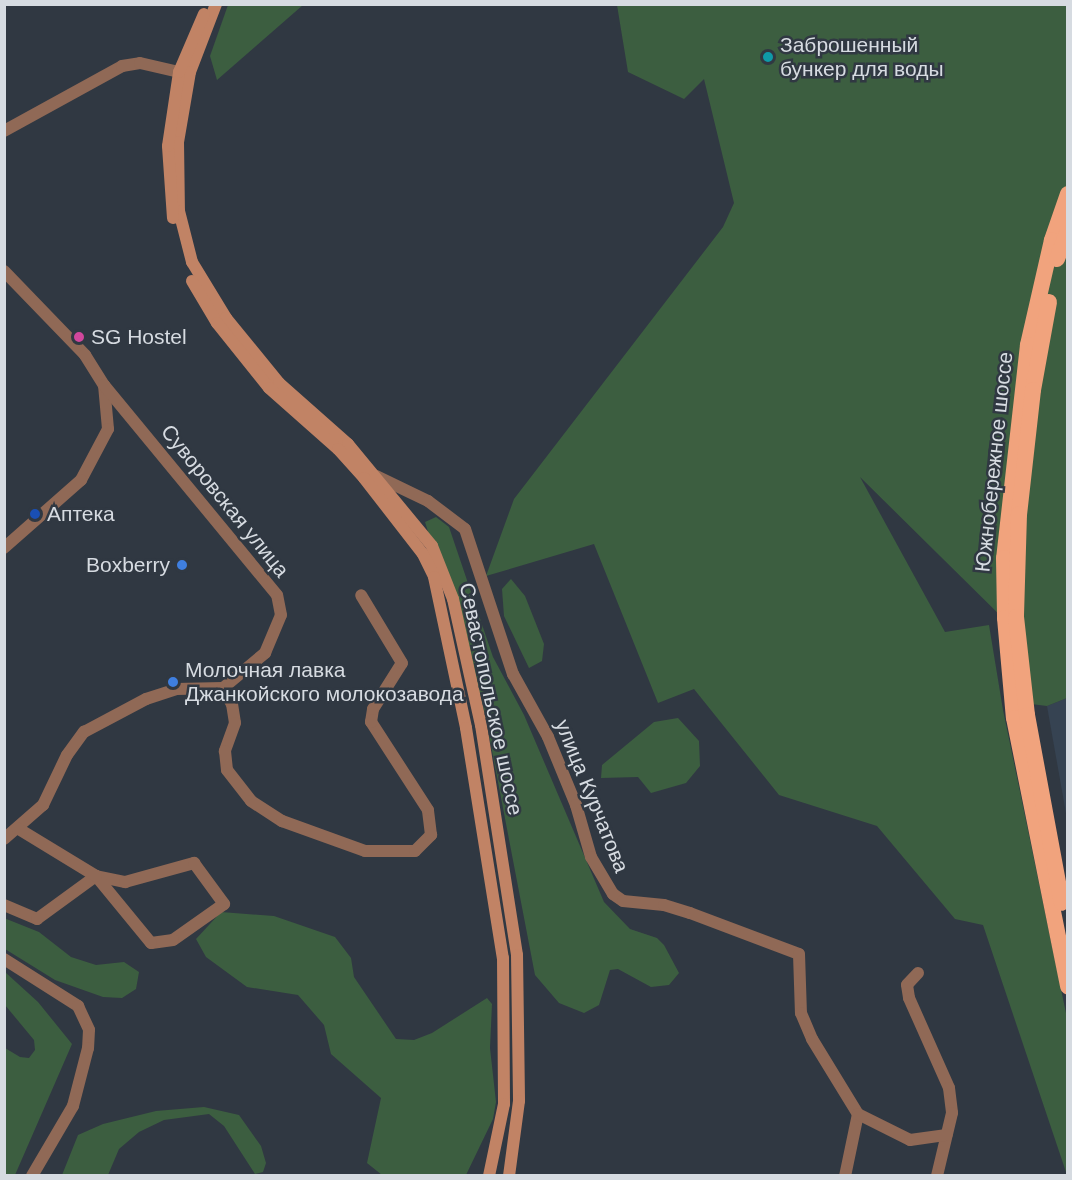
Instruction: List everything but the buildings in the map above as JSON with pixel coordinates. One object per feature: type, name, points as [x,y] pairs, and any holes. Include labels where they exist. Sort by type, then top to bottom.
[{"type":"highway","name":"Южнобережное шоссе","points":[[1068,194],[1052,240],[1028,345],[1007,514],[1005,618],[1068,987]]},
{"type":"highway","name":"Южнобережное шоссе","points":[[1068,230],[1057,257],[1033,390],[1019,514],[1016,617],[1021,716],[1068,930]]},
{"type":"main road","name":"Севастопольское шоссе","points":[[208,4],[185,72],[168,146],[171,210],[186,270],[217,322],[270,388],[370,477],[432,546],[444,572],[481,725],[518,955],[519,1101],[509,1176]]},
{"type":"main road","points":[[185,72],[216,4]]},
{"type":"main road","name":"Севастопольское шоссе","points":[[370,477],[381,500],[423,554],[434,577],[452,651],[503,958],[504,1104],[488,1174]]},
{"type":"main road","points":[[488,1174],[512,1160]]},
{"type":"street","points":[[4,131],[122,66],[140,63],[185,72]]},
{"type":"street","name":"Суворовская улица","points":[[4,271],[85,355],[104,385],[277,595],[281,615],[265,653],[223,688]]},
{"type":"street","name":"Суворовская улица","points":[[4,548],[81,480],[108,429],[104,385]]},
{"type":"street","name":"улица Курчатова","points":[[370,477],[428,501],[465,529],[513,674],[548,736],[602,882],[623,901],[681,910],[799,954],[801,1013],[812,1039],[858,1114]]},
{"type":"street","points":[[4,839],[43,805],[67,755],[84,732],[146,699],[176,689],[223,688],[232,704],[235,723],[225,751],[227,770],[251,801],[282,821],[365,851],[415,851],[431,835],[428,810],[371,722],[373,709],[402,663],[361,595]]},
{"type":"street","points":[[4,904],[37,919],[96,876],[125,882],[194,863],[224,904],[173,940],[151,943],[96,876],[17,828]]},
{"type":"street","points":[[4,959],[78,1006],[89,1030],[73,1106],[32,1176]]},
{"type":"street","points":[[918,973],[907,985],[909,998],[949,1088],[952,1113],[937,1176]]},
{"type":"street","points":[[845,1176],[858,1114],[910,1140],[947,1135]]},
{"type":"shaded area","points":[[1067,698],[1067,819],[1047,706]]},
{"type":"green space","points":[[228,5],[303,5],[217,80],[210,56]]},
{"type":"green space","points":[[617,5],[1067,5],[1067,698],[1047,706],[1031,704],[1026,641],[860,477],[945,632],[989,625],[1003,710],[1067,1018],[1067,1175],[983,925],[955,919],[877,826],[779,795],[694,689],[658,703],[594,544],[486,576],[514,499],[723,227],[734,203],[704,79],[684,99],[628,72]]},
{"type":"green space","points":[[436,517],[449,527],[493,657],[524,715],[604,902],[630,929],[657,938],[664,945],[679,973],[669,985],[651,987],[618,969],[610,970],[599,1005],[584,1013],[559,1003],[535,975],[484,709],[425,522]]},
{"type":"green space","points":[[511,579],[525,596],[544,644],[542,661],[529,668],[504,616],[502,589]]},
{"type":"green space","points":[[678,718],[699,741],[700,766],[686,783],[651,793],[638,777],[601,778],[602,765],[654,722]]},
{"type":"green space","points":[[221,912],[274,916],[335,937],[351,958],[354,977],[396,1039],[414,1040],[432,1033],[487,998],[492,1004],[490,1048],[496,1102],[493,1119],[466,1175],[382,1175],[367,1163],[381,1098],[331,1054],[324,1025],[298,995],[247,987],[206,957],[196,939]]},
{"type":"green space","points":[[4,918],[39,932],[71,957],[96,965],[124,962],[139,972],[136,989],[122,998],[103,997],[55,980],[5,949]]},
{"type":"green space","points":[[5,972],[38,1002],[72,1044],[15,1175],[5,1175],[5,1048],[20,1057],[29,1058],[35,1050],[34,1040],[5,1005]]},
{"type":"green space","points":[[204,1107],[239,1115],[261,1146],[266,1163],[263,1172],[255,1174],[224,1126],[209,1114],[164,1120],[139,1132],[119,1149],[108,1175],[62,1175],[78,1135],[103,1124],[156,1111]]},
{"type":"place","name":"Заброшенный бункер для воды","points":[[768,57]]},
{"type":"place","name":"SG Hostel","points":[[79,337]]},
{"type":"place","name":"Аптека","points":[[35,514]]},
{"type":"place","name":"Boxberry","points":[[182,565]]},
{"type":"place","name":"Молочная лавка Джанкойского молокозавода","points":[[173,682]]}]
